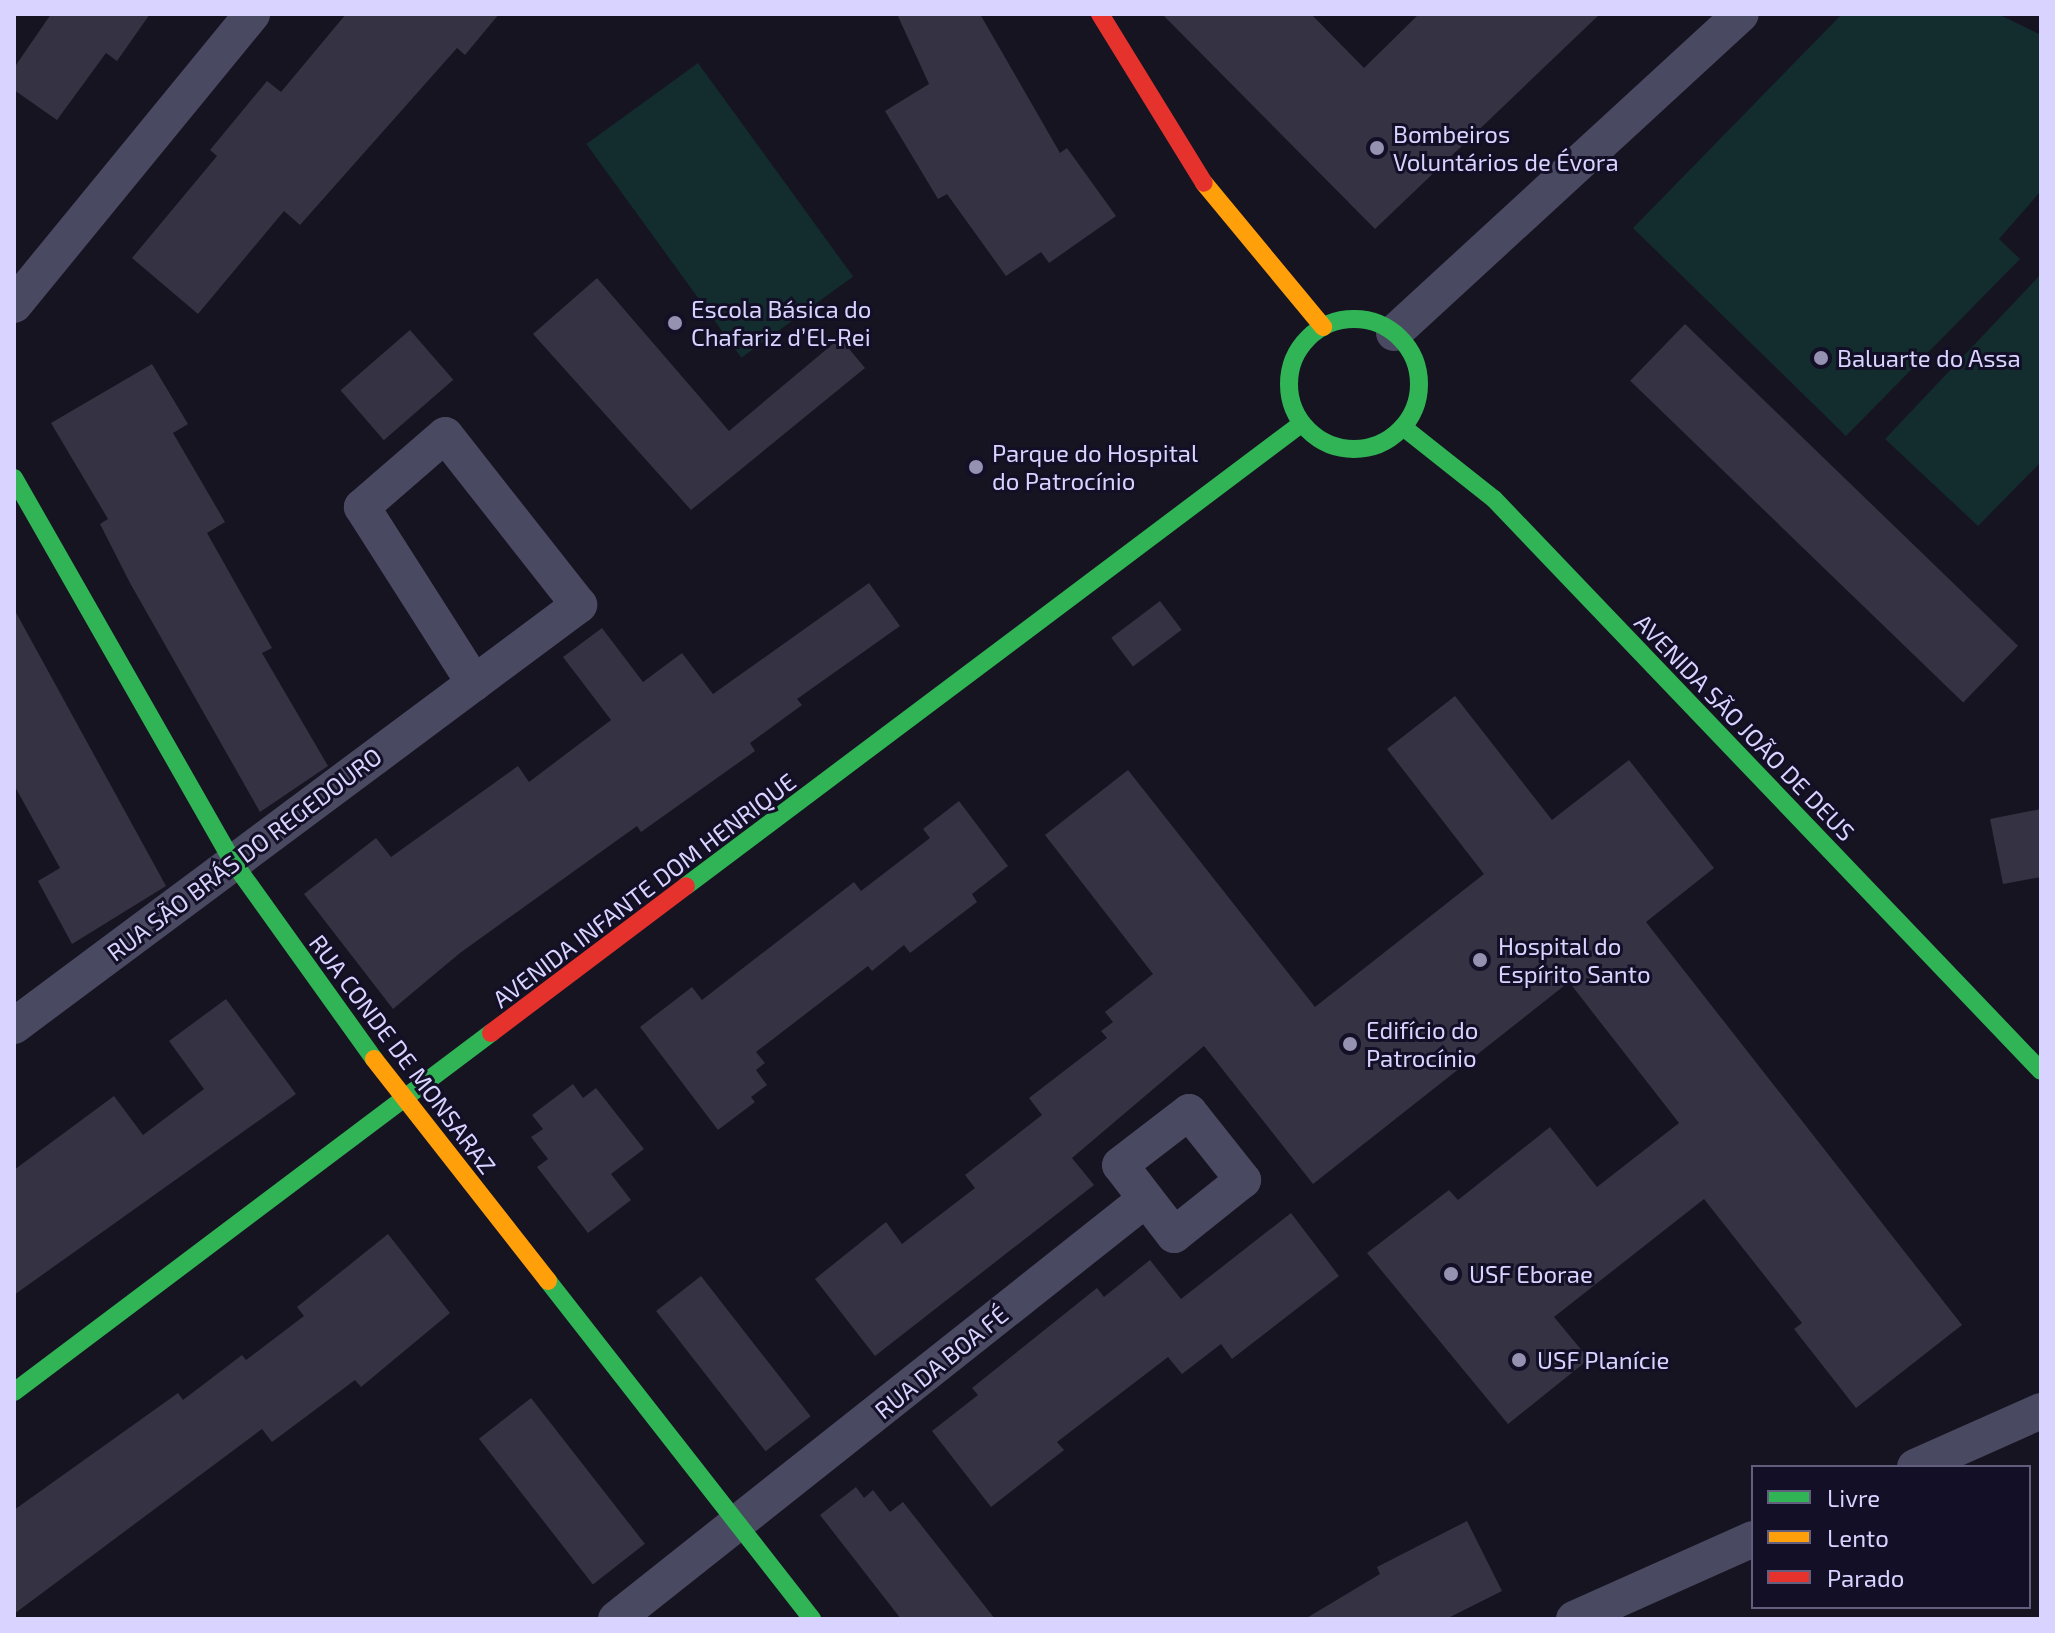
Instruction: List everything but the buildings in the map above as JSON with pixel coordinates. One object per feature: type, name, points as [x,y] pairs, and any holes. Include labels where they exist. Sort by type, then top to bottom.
[{"type":"street","points":[[14,305],[252,14]]},
{"type":"street","points":[[1100,14],[1209,192],[1323,327]]},
{"type":"street","points":[[1394,333],[1741,14]]},
{"type":"street","points":[[1360,320],[1394,333],[1409,349],[1418,378],[1414,409],[1403,427],[1385,441],[1363,449],[1319,440],[1301,424],[1289,382],[1305,341],[1323,327],[1360,320]]},
{"type":"street","name":"AVENIDA INFANTE DOM HENRIQUE","points":[[14,1392],[1301,424]]},
{"type":"street","name":"AVENIDA SÃO JOÃO DE DEUS","points":[[1403,427],[1494,499],[2041,1071]]},
{"type":"street","name":"RUA SÃO BRÁS DO REGEDOURO","points":[[14,1026],[579,605],[445,435],[362,507],[474,683]]},
{"type":"street","name":"RUA CONDE DE MONSARAZ","points":[[14,478],[233,862],[406,1099],[812,1619]]},
{"type":"street","name":"RUA DA BOA FÉ","points":[[616,1619],[1146,1199]]},
{"type":"street","points":[[1920,1465],[2041,1411]]},
{"type":"street","points":[[1574,1619],[1751,1540]]},
{"type":"green space","points":[[1842,14],[1998,14],[2041,35],[2041,191],[1999,239],[2020,259],[1846,436],[1633,228]]},
{"type":"green space","points":[[698,63],[853,277],[742,358],[586,144]]},
{"type":"green space","points":[[2041,274],[2041,462],[1978,526],[1885,439]]},
{"type":"traffic: fast","points":[[1354,319],[1379,324],[1400,338],[1414,359],[1419,384],[1414,409],[1400,430],[1379,444],[1354,449],[1329,444],[1308,430],[1294,409],[1289,384],[1294,359],[1308,338],[1329,324],[1354,319]]},
{"type":"traffic: fast","points":[[686,886],[1301,424]]},
{"type":"traffic: fast","points":[[1403,427],[1494,499],[2041,1071]]},
{"type":"traffic: fast","points":[[14,478],[233,862],[374,1059]]},
{"type":"traffic: fast","points":[[14,1392],[491,1033]]},
{"type":"traffic: fast","points":[[548,1281],[812,1619]]},
{"type":"traffic: slow","points":[[1204,183],[1323,327]]},
{"type":"traffic: slow","points":[[374,1059],[548,1281]]},
{"type":"traffic: jam","points":[[1100,14],[1204,183]]},
{"type":"traffic: jam","points":[[491,1033],[686,886]]},
{"type":"place","name":"Bombeiros Voluntários de Évora","points":[[1377,148]]},
{"type":"place","name":"Escola Básica do Chafariz d’El-Rei","points":[[675,323]]},
{"type":"place","name":"Baluarte do Assa","points":[[1821,358]]},
{"type":"place","name":"Parque do Hospital do Patrocínio","points":[[976,467]]},
{"type":"place","name":"Hospital do Espírito Santo","points":[[1480,960]]},
{"type":"place","name":"Edifício do Patrocínio","points":[[1350,1044]]},
{"type":"place","name":"USF Eborae","points":[[1451,1274]]},
{"type":"place","name":"USF Planície","points":[[1519,1360]]}]
